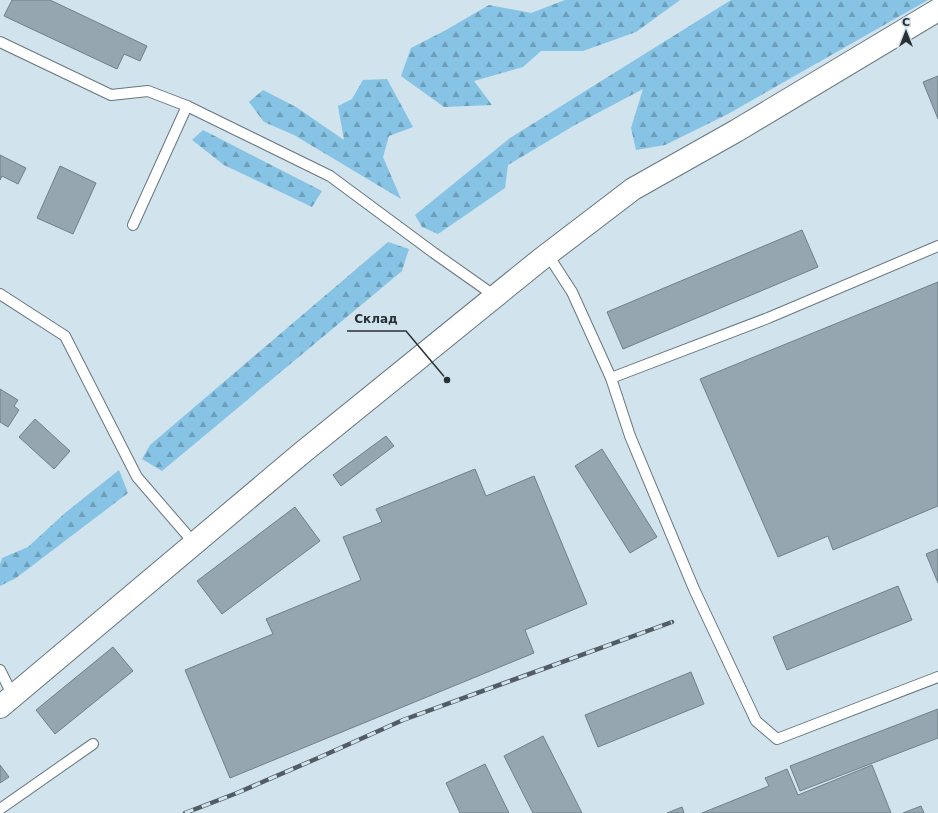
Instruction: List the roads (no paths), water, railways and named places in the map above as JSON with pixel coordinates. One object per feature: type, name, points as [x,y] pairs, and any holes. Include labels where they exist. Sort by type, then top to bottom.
[{"type":"street","points":[[6,701],[303,452],[496,296],[633,189],[743,127],[938,10]]},
{"type":"lane","points":[[0,42],[111,95],[148,92],[187,106],[330,176],[434,253],[496,296]]},
{"type":"lane","points":[[133,224],[187,106]]},
{"type":"lane","points":[[611,378],[768,318],[938,246]]},
{"type":"lane","points":[[548,255],[572,292],[611,378],[630,436],[694,588],[756,721],[777,739],[938,676]]},
{"type":"lane","points":[[0,294],[65,336],[137,477],[194,543]]},
{"type":"lane","points":[[0,670],[6,701]]},
{"type":"lane","points":[[0,809],[93,744]]},
{"type":"railway","points":[[185,813],[237,793],[403,720],[672,622]]},
{"type":"place","name":"Склад","points":[[447,380]]}]
